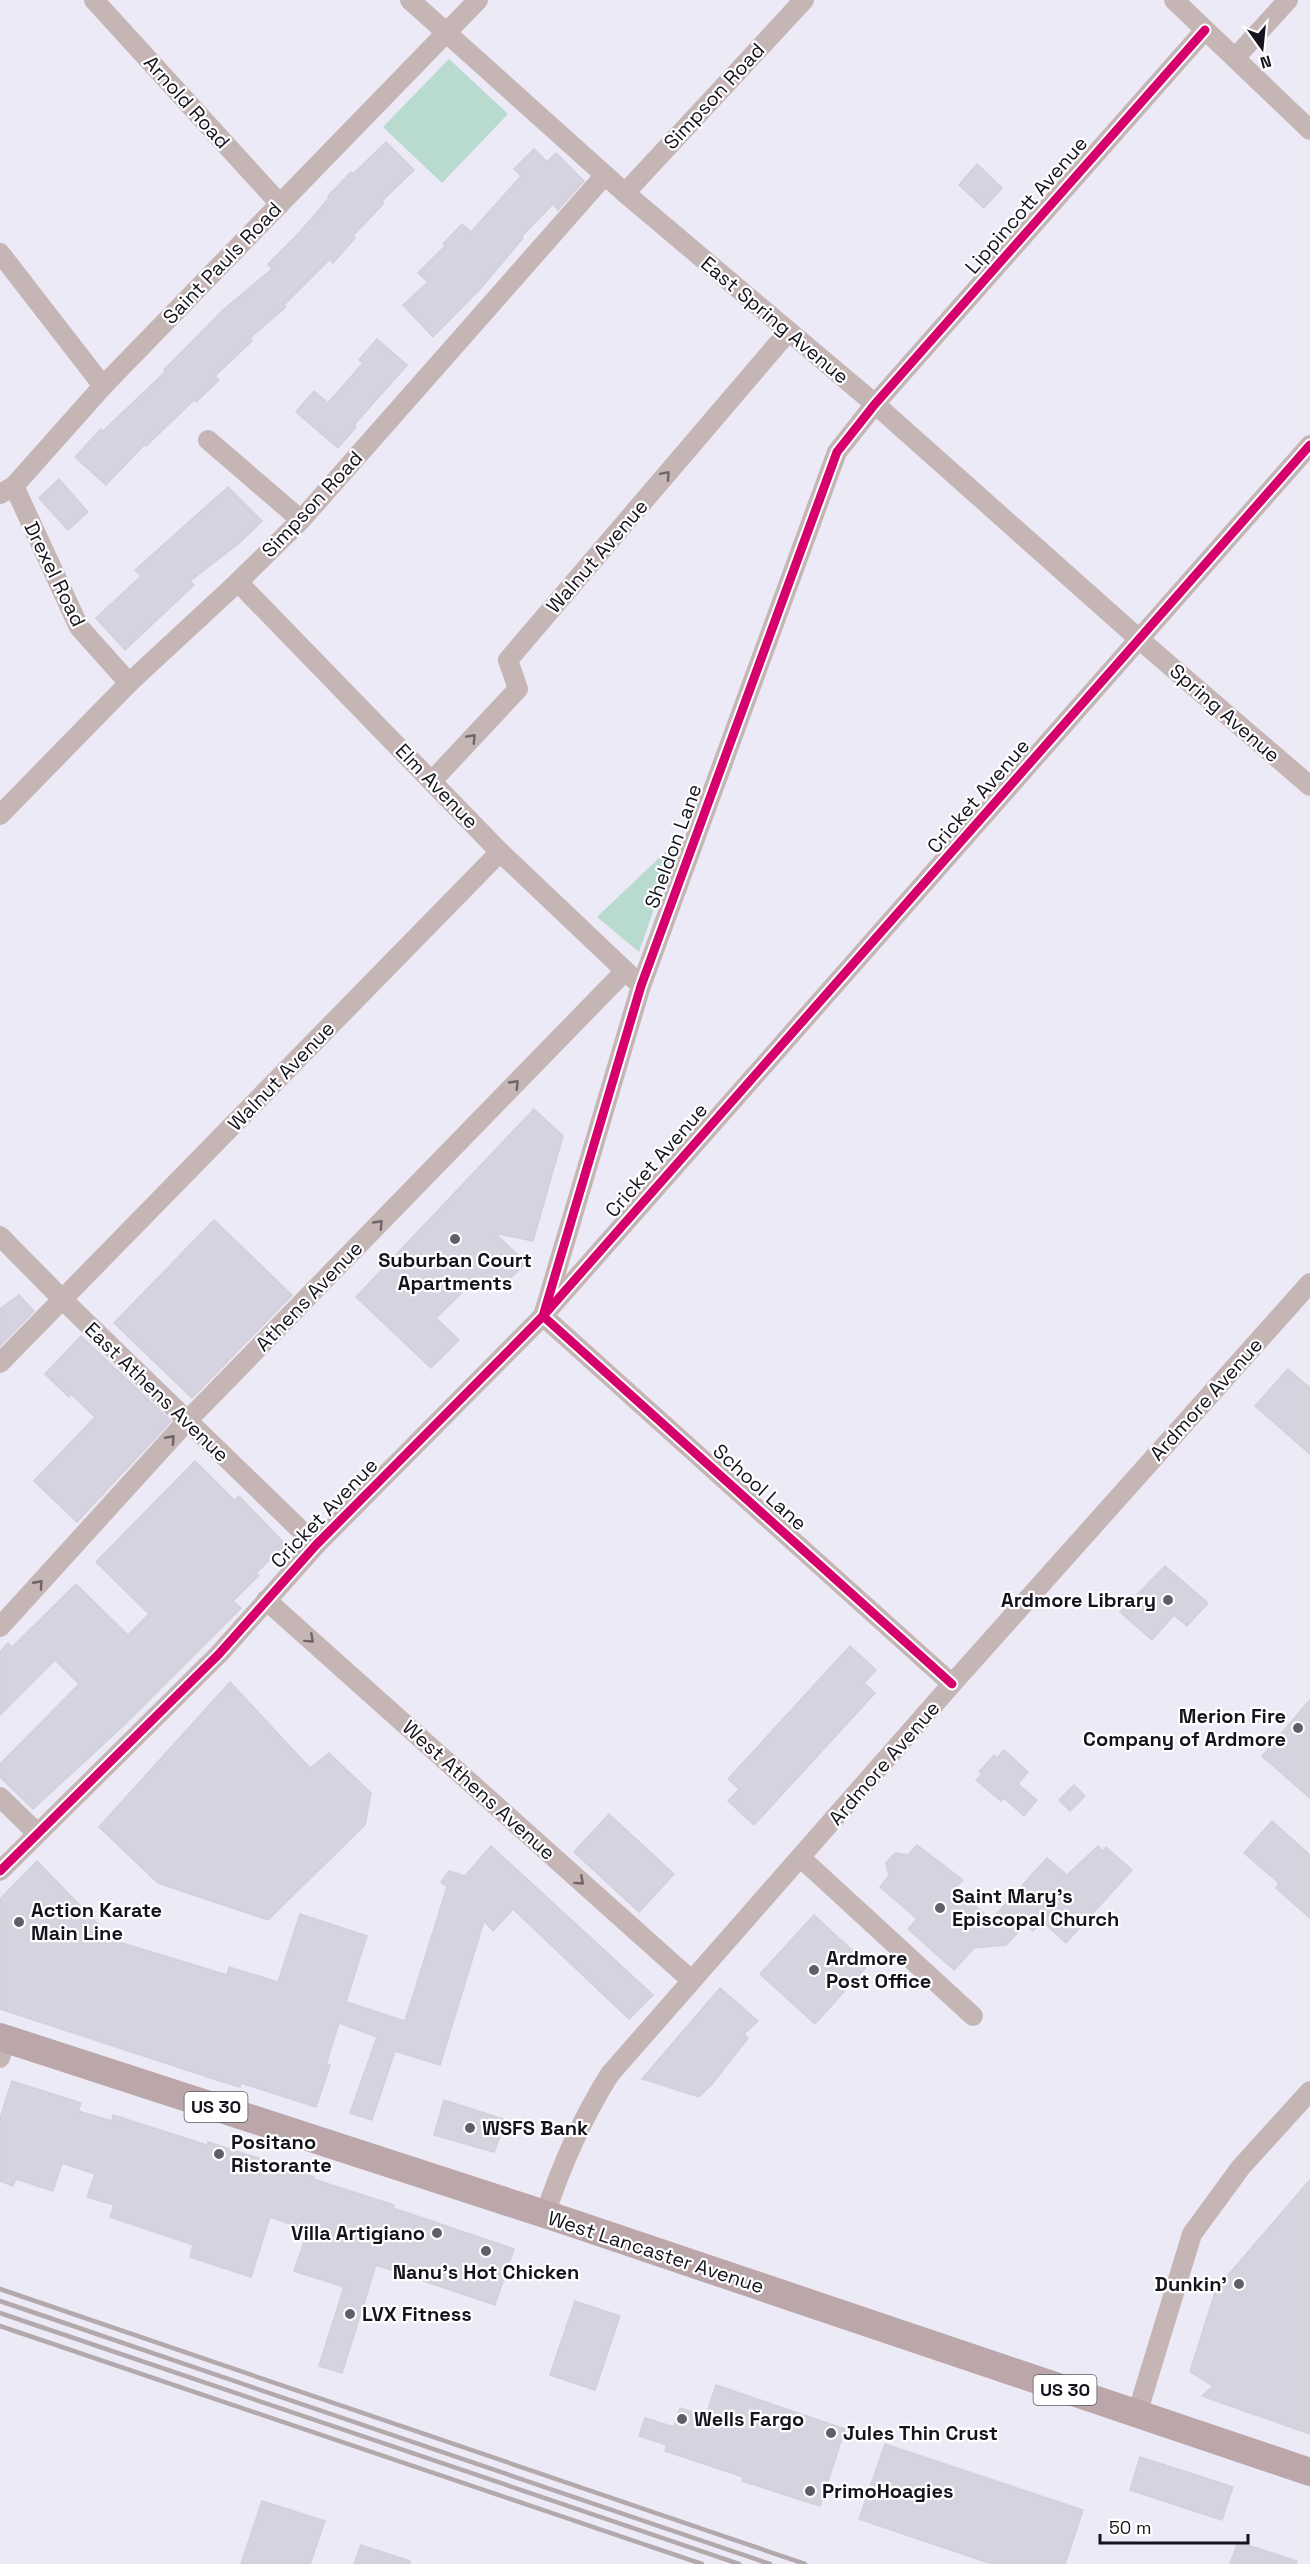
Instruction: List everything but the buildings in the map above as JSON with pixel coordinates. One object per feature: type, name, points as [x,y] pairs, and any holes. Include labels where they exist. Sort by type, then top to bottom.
[{"type":"highway","name":"West Lancaster Avenue","points":[[2,2044],[545,2215],[1310,2472]]},
{"type":"street","name":"Arnold Road","points":[[94,0],[280,204]]},
{"type":"street","name":"East Spring Avenue","points":[[410,0],[625,193],[875,404],[1139,639]]},
{"type":"street","name":"Saint Pauls Road","points":[[7,490],[103,387],[478,0]]},
{"type":"street","name":"Simpson Road","points":[[625,193],[804,0]]},
{"type":"street","points":[[1174,0],[1310,130]]},
{"type":"street","points":[[1235,58],[1288,0]]},
{"type":"street","name":"Lippincott Avenue","points":[[875,404],[1205,30]]},
{"type":"street","name":"Simpson Road","points":[[0,815],[129,683],[301,520],[605,175]]},
{"type":"street","points":[[0,253],[103,387]]},
{"type":"street","name":"Walnut Avenue","points":[[432,781],[518,689],[508,660],[788,332]]},
{"type":"street","name":"Sheldon Lane","points":[[543,1316],[641,986],[837,452],[875,404]]},
{"type":"street","points":[[208,440],[301,520]]},
{"type":"street","name":"Cricket Avenue","points":[[0,1871],[219,1654],[316,1545],[543,1316],[1310,445]]},
{"type":"street","name":"Drexel Road","points":[[7,490],[79,627],[129,683]]},
{"type":"street","name":"Elm Avenue","points":[[238,582],[500,852],[641,986]]},
{"type":"street","name":"Spring Avenue","points":[[1139,639],[1310,786]]},
{"type":"street","name":"Walnut Avenue","points":[[0,1363],[500,852]]},
{"type":"street","name":"Athens Avenue","points":[[0,1627],[187,1421],[625,971]]},
{"type":"street","name":"East Athens Avenue","points":[[2,1243],[316,1545]]},
{"type":"street","name":"Ardmore Avenue","points":[[545,2215],[558,2176],[590,2107],[610,2074],[952,1684],[1310,1283]]},
{"type":"street","name":"School Lane","points":[[543,1316],[952,1684]]},
{"type":"street","name":"West Athens Avenue","points":[[266,1600],[691,1980]]},
{"type":"street","points":[[0,1797],[37,1833]]},
{"type":"street","points":[[801,1858],[973,2016]]},
{"type":"street","points":[[1137,2414],[1192,2234],[1241,2167],[1310,2091]]},
{"type":"green space","points":[[449,59],[508,114],[442,183],[383,127]]},
{"type":"green space","points":[[678,840],[639,952],[597,917]]},
{"type":"railway","points":[[0,2289],[805,2564]]},
{"type":"railway","points":[[0,2301],[770,2564]]},
{"type":"railway","points":[[0,2313],[739,2564]]},
{"type":"railway","points":[[0,2326],[702,2564]]},
{"type":"cycle path","points":[[952,1684],[543,1316],[641,986],[837,452],[875,404],[1205,30]]},
{"type":"cycle path","points":[[0,1871],[219,1654],[316,1545],[543,1316],[1310,445]]},
{"type":"place","name":"Suburban Court Apartments","points":[[455,1239]]},
{"type":"place","name":"Ardmore Library","points":[[1168,1600]]},
{"type":"place","name":"Merion Fire Company of Ardmore","points":[[1298,1728]]},
{"type":"place","name":"Saint Mary's Episcopal Church","points":[[940,1908]]},
{"type":"place","name":"Action Karate Main Line","points":[[19,1922]]},
{"type":"place","name":"Ardmore Post Office","points":[[814,1970]]},
{"type":"place","name":"WSFS Bank","points":[[470,2128]]},
{"type":"place","name":"Positano Ristorante","points":[[219,2154]]},
{"type":"place","name":"Villa Artigiano","points":[[437,2233]]},
{"type":"place","name":"Nanu's Hot Chicken","points":[[486,2251]]},
{"type":"place","name":"Dunkin'","points":[[1239,2284]]},
{"type":"place","name":"LVX Fitness","points":[[350,2314]]},
{"type":"place","name":"Wells Fargo","points":[[682,2419]]},
{"type":"place","name":"Jules Thin Crust","points":[[831,2433]]},
{"type":"place","name":"PrimoHoagies","points":[[810,2491]]}]
